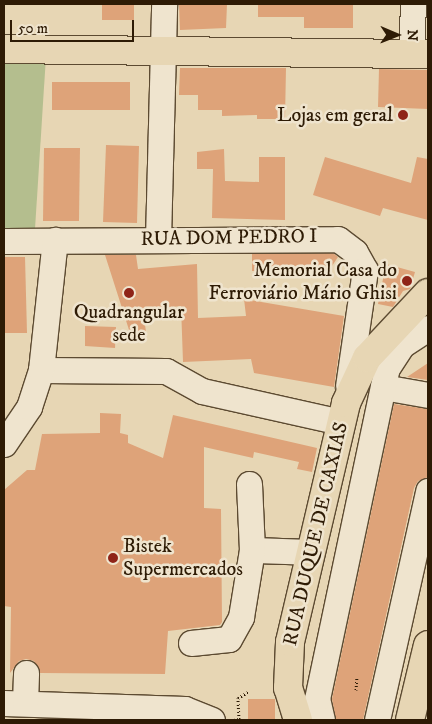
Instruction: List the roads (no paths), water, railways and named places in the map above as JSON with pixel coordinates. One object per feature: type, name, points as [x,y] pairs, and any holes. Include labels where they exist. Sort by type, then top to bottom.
[{"type":"main road","points":[[4,48],[420,54]]},
{"type":"main road","name":"RUA DUQUE DE CAXIAS","points":[[298,720],[288,688],[287,665],[343,412],[367,358],[428,293]]},
{"type":"main road","points":[[410,720],[428,645]]},
{"type":"street","points":[[158,239],[164,4]]},
{"type":"street","points":[[412,4],[420,54]]},
{"type":"street","name":"RUA DOM PEDRO I","points":[[4,242],[328,236],[350,247],[365,270],[366,284],[343,412]]},
{"type":"street","points":[[4,444],[29,407],[41,370],[55,240]]},
{"type":"street","points":[[322,720],[317,700],[387,368],[402,345],[427,329]]},
{"type":"street","points":[[41,370],[166,371],[202,391],[343,412]]},
{"type":"street","points":[[383,387],[428,395]]},
{"type":"street","points":[[191,643],[229,639],[241,617],[252,550],[249,484]]},
{"type":"street","points":[[377,720],[428,492]]},
{"type":"street","points":[[252,550],[311,552]]},
{"type":"street","points":[[26,674],[14,703],[185,709],[203,713],[212,720]]},
{"type":"place","name":"Lojas em geral","points":[[403,115]]},
{"type":"place","name":"Memorial Casa do Ferroviário Mário Ghisi","points":[[407,281]]},
{"type":"place","name":"Quadrangular sede","points":[[129,293]]},
{"type":"place","name":"Bistek Supermercados","points":[[113,558]]}]
